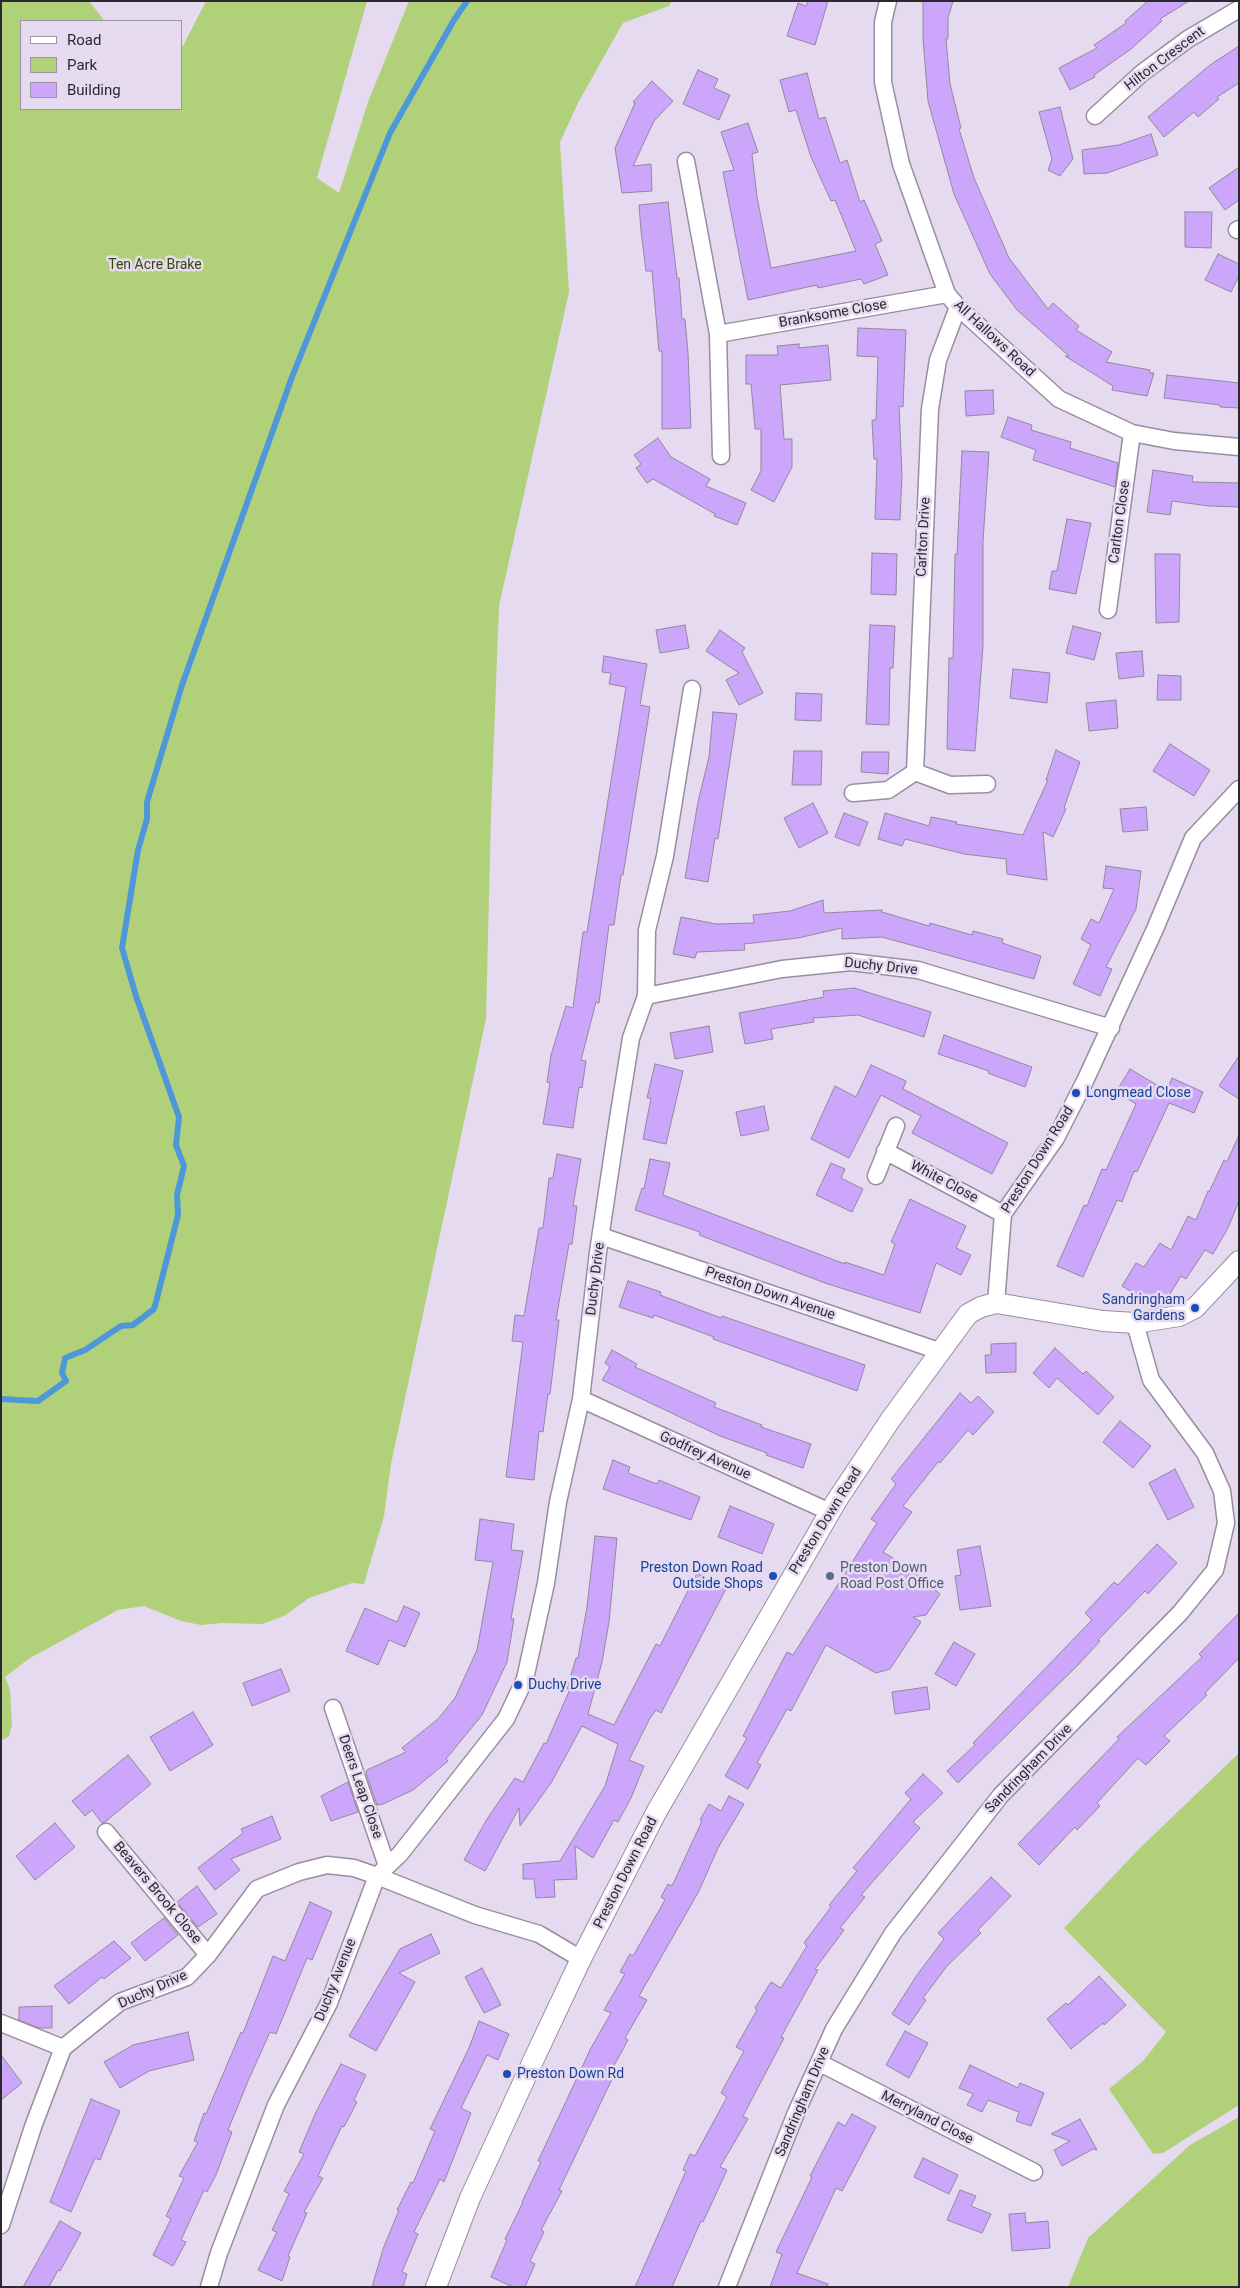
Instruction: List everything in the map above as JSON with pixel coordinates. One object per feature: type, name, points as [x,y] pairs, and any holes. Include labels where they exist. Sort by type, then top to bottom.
[{"type":"street","name":"All Hallows Road","points":[[888,1],[883,22],[883,82],[901,164],[947,294],[958,307],[1059,399],[1132,433],[1174,441],[1239,447]]},
{"type":"street","name":"Hilton Crescent","points":[[1095,116],[1142,73],[1188,39],[1239,10]]},
{"type":"street","points":[[686,161],[718,334],[721,456]]},
{"type":"street","name":"Branksome Close","points":[[718,334],[947,294]]},
{"type":"street","name":"Carlton Drive","points":[[915,772],[930,409],[938,360],[958,307]]},
{"type":"street","name":"Carlton Close","points":[[1108,610],[1132,433]]},
{"type":"street","name":"Duchy Drive","points":[[63,2048],[120,2002],[187,1978],[208,1955],[257,1889],[299,1872],[327,1865],[382,1871],[400,1854],[506,1719],[525,1679],[546,1583],[558,1502],[581,1399],[601,1236],[631,1038],[646,996],[647,930],[665,856],[692,689]]},
{"type":"street","points":[[854,793],[888,790],[915,772],[950,785],[987,784]]},
{"type":"street","name":"Preston Down Road","points":[[436,2287],[470,2198],[581,1959],[657,1811],[830,1512],[939,1351],[968,1314],[981,1306],[996,1303],[1003,1214],[1056,1138],[1111,1028],[1193,838],[1239,789]]},
{"type":"street","name":"Duchy Drive","points":[[646,996],[782,969],[851,962],[918,970],[1111,1028]]},
{"type":"street","points":[[876,1176],[896,1126]]},
{"type":"street","name":"White Close","points":[[886,1151],[1003,1214]]},
{"type":"street","name":"Preston Down Avenue","points":[[601,1236],[939,1351]]},
{"type":"street","points":[[996,1303],[1103,1321],[1135,1323],[1179,1316],[1195,1308],[1239,1261]]},
{"type":"street","name":"Sandringham Drive","points":[[727,2287],[796,2112],[834,2029],[893,1933],[995,1803],[1180,1613],[1215,1570],[1226,1523],[1222,1490],[1204,1453],[1151,1380],[1135,1323]]},
{"type":"street","name":"Godfrey Avenue","points":[[581,1399],[830,1512]]},
{"type":"street","name":"Deers Leap Close","points":[[333,1708],[382,1871]]},
{"type":"street","name":"Beavers Brook Close","points":[[106,1832],[208,1955]]},
{"type":"street","points":[[382,1871],[474,1915],[540,1934],[581,1959]]},
{"type":"street","name":"Duchy Avenue","points":[[209,2287],[219,2253],[276,2105],[329,2003],[382,1871]]},
{"type":"street","points":[[1,2023],[63,2048],[34,2124],[1,2225]]},
{"type":"street","name":"Merryland Close","points":[[820,2063],[1034,2172]]},
{"type":"green space","name":"Ten Acre Brake","points":[[1,1],[89,1],[104,20],[20,20],[20,110],[182,110],[182,46],[206,1],[367,1],[317,178],[339,193],[368,102],[409,1],[672,1],[669,6],[623,23],[579,101],[560,142],[569,292],[499,606],[486,1019],[391,1464],[384,1516],[364,1584],[352,1583],[309,1598],[284,1616],[262,1624],[222,1623],[201,1625],[181,1621],[144,1606],[118,1610],[30,1658],[5,1677],[10,1690],[12,1725],[9,1736],[1,1741]]},
{"type":"green space","points":[[1239,1753],[1239,2105],[1163,2153],[1153,2154],[1109,2089],[1143,2061],[1166,2032],[1064,1928],[1139,1849]]},
{"type":"green space","points":[[1239,2117],[1239,2287],[1068,2287],[1088,2238],[1190,2145]]},
{"type":"building","points":[[808,1],[828,1],[815,45],[787,36],[798,3],[806,6]]},
{"type":"building","points":[[923,1],[953,1],[948,18],[948,39],[946,39],[950,84],[961,128],[959,129],[974,178],[1009,258],[1048,309],[1053,303],[1079,326],[1076,330],[1112,352],[1106,362],[1150,370],[1150,373],[1154,373],[1147,396],[1112,390],[1113,386],[1065,356],[1069,356],[1017,310],[990,274],[954,194],[928,101],[923,38]]},
{"type":"building","points":[[1148,1],[1189,1],[1160,19],[1162,21],[1131,49],[1094,75],[1095,77],[1070,90],[1059,68],[1097,48],[1094,45],[1126,23],[1125,21]]},
{"type":"building","points":[[1239,46],[1239,83],[1217,97],[1219,99],[1198,117],[1194,112],[1164,137],[1148,117],[1210,65]]},
{"type":"building","points":[[698,70],[718,79],[714,88],[730,95],[719,120],[683,104]]},
{"type":"building","points":[[807,73],[819,119],[825,117],[840,163],[847,160],[860,202],[864,200],[882,241],[875,244],[888,275],[864,284],[861,279],[818,288],[817,285],[748,300],[723,172],[734,170],[721,132],[748,123],[758,152],[752,154],[757,197],[771,268],[856,251],[835,200],[831,201],[811,157],[796,110],[789,112],[780,80]]},
{"type":"building","points":[[652,81],[673,101],[654,121],[633,166],[651,164],[652,191],[622,193],[615,148],[635,103],[633,102]]},
{"type":"building","points":[[1060,107],[1073,159],[1060,176],[1048,170],[1052,159],[1039,112]]},
{"type":"building","points":[[1151,134],[1158,155],[1107,173],[1084,174],[1082,150],[1119,145]]},
{"type":"building","points":[[1239,167],[1239,200],[1225,210],[1209,188]]},
{"type":"building","points":[[668,202],[677,278],[679,278],[682,319],[685,319],[691,428],[662,429],[662,351],[659,351],[652,271],[646,271],[641,231],[639,205]]},
{"type":"building","points":[[1185,212],[1212,212],[1211,248],[1185,247]]},
{"type":"building","points":[[1218,254],[1239,264],[1239,276],[1231,292],[1205,280]]},
{"type":"building","points":[[858,328],[906,330],[903,407],[899,406],[902,475],[900,520],[875,519],[877,459],[874,459],[872,420],[876,420],[878,357],[857,356]]},
{"type":"building","points":[[799,344],[799,348],[828,345],[831,380],[780,385],[784,439],[792,439],[792,467],[774,502],[751,490],[761,471],[761,429],[755,429],[751,384],[746,384],[746,355],[778,355],[777,346]]},
{"type":"building","points":[[1167,375],[1239,383],[1239,408],[1220,407],[1220,405],[1164,398]]},
{"type":"building","points":[[993,390],[994,414],[966,416],[965,391]]},
{"type":"building","points":[[1008,417],[1032,425],[1031,430],[1071,442],[1070,448],[1118,463],[1115,487],[1033,460],[1036,450],[1001,437]]},
{"type":"building","points":[[658,438],[671,457],[710,479],[706,486],[746,503],[737,525],[714,516],[715,514],[653,479],[647,483],[636,468],[641,464],[634,455]]},
{"type":"building","points":[[962,451],[989,452],[983,541],[983,646],[975,751],[947,749],[949,658],[953,658],[955,554],[957,554]]},
{"type":"building","points":[[1153,470],[1193,476],[1192,482],[1239,483],[1239,507],[1209,506],[1172,501],[1170,515],[1147,512]]},
{"type":"building","points":[[1067,519],[1091,523],[1076,594],[1049,589],[1052,571],[1057,571]]},
{"type":"building","points":[[872,553],[897,554],[896,595],[871,594]]},
{"type":"building","points":[[1155,554],[1180,554],[1179,622],[1156,623]]},
{"type":"building","points":[[685,625],[689,648],[660,653],[656,630]]},
{"type":"building","points":[[870,625],[895,626],[893,668],[890,668],[889,725],[866,724]]},
{"type":"building","points":[[1073,626],[1101,633],[1094,660],[1066,653]]},
{"type":"building","points":[[720,630],[745,648],[742,652],[763,693],[739,705],[726,680],[739,673],[706,651]]},
{"type":"building","points":[[1142,651],[1144,676],[1119,679],[1116,653]]},
{"type":"building","points":[[604,656],[647,664],[640,705],[650,707],[614,925],[609,925],[599,1003],[596,1002],[581,1060],[586,1061],[582,1088],[579,1087],[573,1128],[543,1124],[550,1083],[547,1082],[551,1055],[566,1006],[573,1008],[583,932],[587,932],[626,687],[609,684],[611,673],[602,672]]},
{"type":"building","points":[[1013,669],[1050,673],[1047,703],[1010,698]]},
{"type":"building","points":[[1158,675],[1181,676],[1181,700],[1157,700]]},
{"type":"building","points":[[796,693],[822,694],[821,721],[795,720]]},
{"type":"building","points":[[1116,700],[1118,728],[1089,731],[1086,703]]},
{"type":"building","points":[[713,712],[737,714],[718,839],[715,838],[708,882],[685,878],[698,802],[709,757]]},
{"type":"building","points":[[1170,744],[1210,770],[1194,796],[1153,771]]},
{"type":"building","points":[[1056,750],[1080,762],[1064,808],[1066,809],[1053,837],[1043,832],[1047,880],[1007,874],[1006,859],[964,854],[905,839],[902,846],[878,839],[885,813],[929,826],[931,817],[957,822],[956,824],[1023,835],[1048,780],[1046,780]]},
{"type":"building","points":[[794,751],[822,751],[821,785],[792,785]]},
{"type":"building","points":[[862,752],[889,752],[888,774],[861,772]]},
{"type":"building","points":[[813,803],[828,833],[799,848],[784,818]]},
{"type":"building","points":[[1146,807],[1148,830],[1123,832],[1120,809]]},
{"type":"building","points":[[844,813],[868,822],[859,846],[835,837]]},
{"type":"building","points":[[1106,866],[1141,871],[1136,909],[1106,967],[1112,969],[1100,996],[1073,984],[1091,945],[1081,939],[1091,919],[1099,923],[1114,889],[1103,888]]},
{"type":"building","points":[[823,900],[824,913],[882,910],[882,912],[929,926],[930,923],[972,935],[973,931],[1003,939],[1002,943],[1041,956],[1034,979],[882,937],[842,939],[842,928],[798,938],[744,944],[745,950],[697,952],[695,958],[673,954],[681,917],[716,924],[754,923],[753,915],[790,911]]},
{"type":"building","points":[[854,988],[931,1012],[924,1037],[858,1015],[813,1018],[814,1022],[771,1029],[773,1039],[745,1044],[739,1013],[824,997],[823,991]]},
{"type":"building","points":[[709,1026],[713,1052],[675,1059],[670,1033]]},
{"type":"building","points":[[944,1035],[1032,1067],[1025,1087],[988,1073],[989,1071],[938,1054]]},
{"type":"building","points":[[1239,1056],[1239,1099],[1219,1086]]},
{"type":"building","points":[[655,1064],[683,1071],[666,1144],[643,1139],[651,1098],[647,1098]]},
{"type":"building","points":[[871,1065],[906,1081],[903,1089],[1008,1143],[992,1174],[912,1133],[921,1116],[881,1095],[849,1158],[811,1139],[835,1086],[856,1097]]},
{"type":"building","points":[[1130,1069],[1167,1091],[1172,1078],[1203,1092],[1194,1113],[1169,1103],[1137,1172],[1134,1171],[1122,1202],[1117,1200],[1083,1277],[1057,1266],[1084,1205],[1087,1206],[1102,1169],[1106,1170],[1136,1104],[1116,1092]]},
{"type":"building","points":[[764,1106],[769,1130],[741,1136],[736,1112]]},
{"type":"building","points":[[1239,1135],[1239,1201],[1228,1228],[1213,1254],[1205,1250],[1186,1279],[1181,1276],[1162,1307],[1157,1307],[1122,1286],[1136,1263],[1144,1267],[1160,1243],[1171,1250],[1188,1216],[1196,1220],[1208,1191],[1224,1160],[1227,1162]]},
{"type":"building","points":[[557,1154],[581,1159],[573,1206],[577,1206],[572,1244],[569,1244],[556,1320],[559,1320],[550,1394],[548,1394],[543,1432],[539,1431],[534,1480],[506,1477],[523,1342],[512,1341],[515,1315],[524,1316],[539,1228],[543,1228],[549,1178],[553,1178]]},
{"type":"building","points":[[650,1159],[670,1163],[663,1195],[845,1264],[845,1262],[884,1275],[895,1244],[891,1242],[910,1199],[966,1226],[956,1248],[971,1255],[961,1275],[936,1263],[920,1313],[825,1283],[699,1235],[700,1232],[635,1210],[642,1188],[644,1189]]},
{"type":"building","points":[[831,1163],[845,1169],[841,1178],[863,1189],[852,1212],[816,1195]]},
{"type":"building","points":[[628,1281],[661,1292],[660,1295],[721,1318],[722,1316],[865,1365],[857,1391],[713,1339],[714,1337],[654,1315],[653,1318],[619,1307]]},
{"type":"building","points":[[1016,1343],[1016,1372],[986,1373],[985,1355],[991,1355],[991,1344]]},
{"type":"building","points":[[1055,1348],[1083,1374],[1086,1371],[1114,1397],[1098,1415],[1057,1378],[1049,1388],[1033,1373]]},
{"type":"building","points":[[612,1350],[637,1364],[635,1367],[716,1403],[714,1407],[762,1425],[761,1427],[811,1444],[803,1468],[720,1436],[602,1380],[610,1367],[605,1363]]},
{"type":"building","points":[[960,1393],[971,1403],[978,1396],[994,1412],[973,1435],[968,1430],[940,1463],[938,1462],[903,1506],[912,1512],[883,1552],[911,1569],[940,1594],[926,1615],[913,1617],[921,1622],[890,1669],[876,1673],[826,1645],[791,1711],[787,1709],[757,1763],[761,1765],[748,1789],[725,1776],[747,1738],[743,1736],[787,1652],[793,1655],[877,1523],[871,1519],[896,1484],[891,1479]]},
{"type":"building","points":[[1120,1421],[1151,1446],[1133,1468],[1103,1442]]},
{"type":"building","points":[[613,1460],[630,1467],[628,1473],[657,1484],[659,1480],[700,1497],[691,1520],[603,1489]]},
{"type":"building","points":[[1175,1469],[1194,1507],[1168,1520],[1149,1483]]},
{"type":"building","points":[[730,1506],[774,1524],[762,1554],[718,1537]]},
{"type":"building","points":[[480,1519],[514,1524],[511,1550],[523,1551],[511,1619],[514,1619],[507,1662],[482,1715],[446,1759],[448,1761],[413,1790],[377,1805],[366,1773],[367,1770],[406,1752],[402,1748],[438,1719],[455,1698],[477,1650],[493,1562],[475,1560]]},
{"type":"building","points":[[595,1536],[617,1538],[609,1622],[602,1662],[588,1714],[614,1725],[656,1644],[660,1646],[697,1573],[726,1589],[661,1713],[656,1710],[650,1718],[629,1760],[644,1766],[631,1798],[618,1822],[614,1820],[593,1858],[575,1846],[577,1879],[554,1880],[555,1897],[536,1898],[534,1879],[523,1879],[523,1864],[560,1861],[605,1786],[618,1744],[582,1726],[551,1783],[520,1826],[519,1808],[485,1871],[464,1860],[487,1819],[515,1778],[523,1782],[544,1743],[546,1744],[570,1689],[567,1689],[576,1658],[578,1658],[587,1607]]},
{"type":"building","points":[[1157,1544],[1177,1563],[1148,1594],[1145,1591],[1098,1640],[1100,1641],[1078,1665],[958,1783],[947,1771],[975,1745],[973,1743],[1092,1620],[1085,1613],[1114,1582],[1118,1585]]},
{"type":"building","points":[[980,1546],[991,1606],[960,1610],[955,1576],[961,1575],[957,1550]]},
{"type":"building","points":[[404,1606],[420,1613],[405,1647],[389,1640],[378,1665],[346,1651],[365,1608],[397,1622]]},
{"type":"building","points":[[1239,1613],[1239,1658],[1205,1693],[1207,1695],[1164,1736],[1170,1741],[1146,1765],[1138,1758],[1097,1803],[1100,1806],[1077,1830],[1075,1827],[1039,1865],[1018,1844],[1119,1739],[1117,1737],[1202,1657],[1199,1654]]},
{"type":"building","points":[[954,1642],[975,1654],[956,1686],[935,1674]]},
{"type":"building","points":[[281,1669],[290,1691],[252,1706],[243,1683]]},
{"type":"building","points":[[927,1687],[930,1709],[895,1714],[892,1692]]},
{"type":"building","points":[[193,1712],[213,1745],[170,1771],[150,1737]]},
{"type":"building","points":[[128,1755],[151,1784],[105,1822],[102,1823],[92,1810],[85,1816],[72,1801]]},
{"type":"building","points":[[923,1774],[943,1793],[913,1822],[920,1828],[861,1895],[865,1897],[840,1928],[844,1930],[815,1969],[818,1970],[781,2037],[784,2038],[743,2116],[748,2119],[720,2167],[727,2170],[703,2222],[701,2221],[672,2287],[635,2287],[686,2171],[683,2170],[690,2154],[695,2156],[727,2097],[721,2093],[744,2051],[736,2047],[757,2010],[755,2008],[771,1982],[781,1988],[807,1946],[804,1943],[831,1907],[829,1905],[857,1871],[853,1868],[911,1799],[905,1793]]},
{"type":"building","points":[[348,1782],[358,1812],[331,1821],[321,1796]]},
{"type":"building","points":[[729,1796],[744,1804],[718,1848],[699,1891],[639,1996],[647,2000],[625,2038],[628,2040],[610,2073],[614,2075],[559,2190],[562,2191],[541,2230],[544,2232],[530,2261],[535,2264],[525,2287],[513,2287],[491,2277],[507,2240],[505,2239],[541,2162],[538,2161],[591,2048],[611,2013],[604,2010],[625,1974],[620,1972],[630,1954],[633,1956],[665,1900],[661,1897],[668,1884],[672,1886],[702,1821],[700,1820],[709,1804],[721,1811]]},
{"type":"building","points":[[272,1816],[281,1839],[231,1859],[240,1870],[215,1890],[198,1868],[243,1833],[241,1829]]},
{"type":"building","points":[[55,1823],[75,1847],[35,1880],[16,1856]]},
{"type":"building","points":[[991,1877],[1011,1896],[978,1930],[981,1933],[947,1966],[923,1998],[926,2000],[909,2025],[892,2014],[917,1975],[944,1939],[938,1933]]},
{"type":"building","points":[[197,1886],[217,1914],[198,1927],[177,1902]]},
{"type":"building","points":[[310,1902],[332,1912],[312,1960],[307,1958],[276,2034],[270,2032],[228,2130],[232,2132],[216,2175],[207,2192],[204,2190],[181,2240],[186,2242],[173,2266],[153,2255],[171,2219],[166,2216],[184,2178],[179,2176],[198,2142],[194,2141],[204,2113],[206,2114],[241,2032],[243,2033],[273,1956],[285,1961]]},
{"type":"building","points":[[164,1918],[178,1935],[145,1961],[131,1943]]},
{"type":"building","points":[[431,1934],[440,1953],[399,1973],[415,1982],[376,2051],[349,2036],[400,1949]]},
{"type":"building","points":[[114,1941],[131,1958],[104,1979],[102,1977],[69,2004],[54,1986]]},
{"type":"building","points":[[482,1968],[501,2005],[484,2013],[465,1977]]},
{"type":"building","points":[[1099,1976],[1126,2005],[1104,2025],[1103,2023],[1071,2049],[1047,2019],[1066,2003],[1068,2005]]},
{"type":"building","points":[[52,2006],[52,2028],[39,2028],[19,2020],[19,2007]]},
{"type":"building","points":[[479,2021],[509,2034],[498,2060],[487,2055],[461,2108],[471,2113],[444,2182],[440,2179],[414,2232],[418,2234],[402,2272],[407,2274],[403,2287],[372,2287],[383,2249],[399,2210],[397,2210],[411,2182],[413,2183],[435,2131],[430,2129],[469,2048]]},
{"type":"building","points":[[905,2031],[928,2043],[909,2078],[886,2065]]},
{"type":"building","points":[[188,2032],[194,2060],[149,2071],[120,2088],[104,2062],[133,2045]]},
{"type":"building","points":[[1,2055],[22,2083],[1,2100]]},
{"type":"building","points":[[341,2064],[366,2075],[354,2100],[357,2102],[344,2127],[342,2126],[318,2176],[323,2178],[304,2212],[307,2213],[288,2256],[290,2257],[282,2281],[258,2270],[277,2232],[272,2230],[289,2194],[284,2191],[304,2154],[299,2152],[316,2112]]},
{"type":"building","points":[[970,2065],[1018,2088],[1020,2083],[1044,2093],[1031,2126],[1016,2121],[1019,2112],[988,2100],[982,2112],[967,2105],[973,2094],[959,2088]]},
{"type":"building","points":[[91,2099],[120,2111],[100,2160],[95,2158],[71,2212],[50,2202]]},
{"type":"building","points":[[852,2114],[876,2127],[842,2191],[836,2188],[797,2273],[828,2284],[827,2287],[770,2287],[782,2254],[776,2252],[812,2177],[810,2176],[838,2122],[845,2126]]},
{"type":"building","points":[[1080,2119],[1097,2150],[1093,2149],[1062,2166],[1054,2150],[1070,2141],[1051,2134]]},
{"type":"building","points":[[923,2158],[958,2175],[949,2194],[914,2177]]},
{"type":"building","points":[[960,2190],[976,2196],[971,2206],[991,2214],[982,2233],[947,2220]]},
{"type":"building","points":[[1025,2213],[1026,2223],[1048,2221],[1050,2248],[1012,2251],[1009,2214]]},
{"type":"building","points":[[60,2221],[81,2233],[60,2271],[58,2270],[49,2287],[23,2287]]},
{"type":"waterway","points":[[1,1399],[38,1401],[66,1381],[62,1373],[65,1358],[85,1350],[121,1326],[133,1325],[154,1309],[178,1215],[177,1195],[184,1166],[176,1145],[179,1117],[136,996],[122,948],[138,850],[147,819],[147,802],[182,685],[292,377],[390,133],[454,20],[467,1]]},
{"type":"place","name":"Longmead Close","points":[[1076,1093]]},
{"type":"place","name":"Sandringham Gardens","points":[[1195,1308]]},
{"type":"place","name":"Preston Down Road Outside Shops","points":[[773,1576]]},
{"type":"place","name":"Preston Down Road Post Office","points":[[830,1576]]},
{"type":"place","name":"Duchy Drive","points":[[518,1685]]},
{"type":"place","name":"Preston Down Rd","points":[[507,2074]]}]
